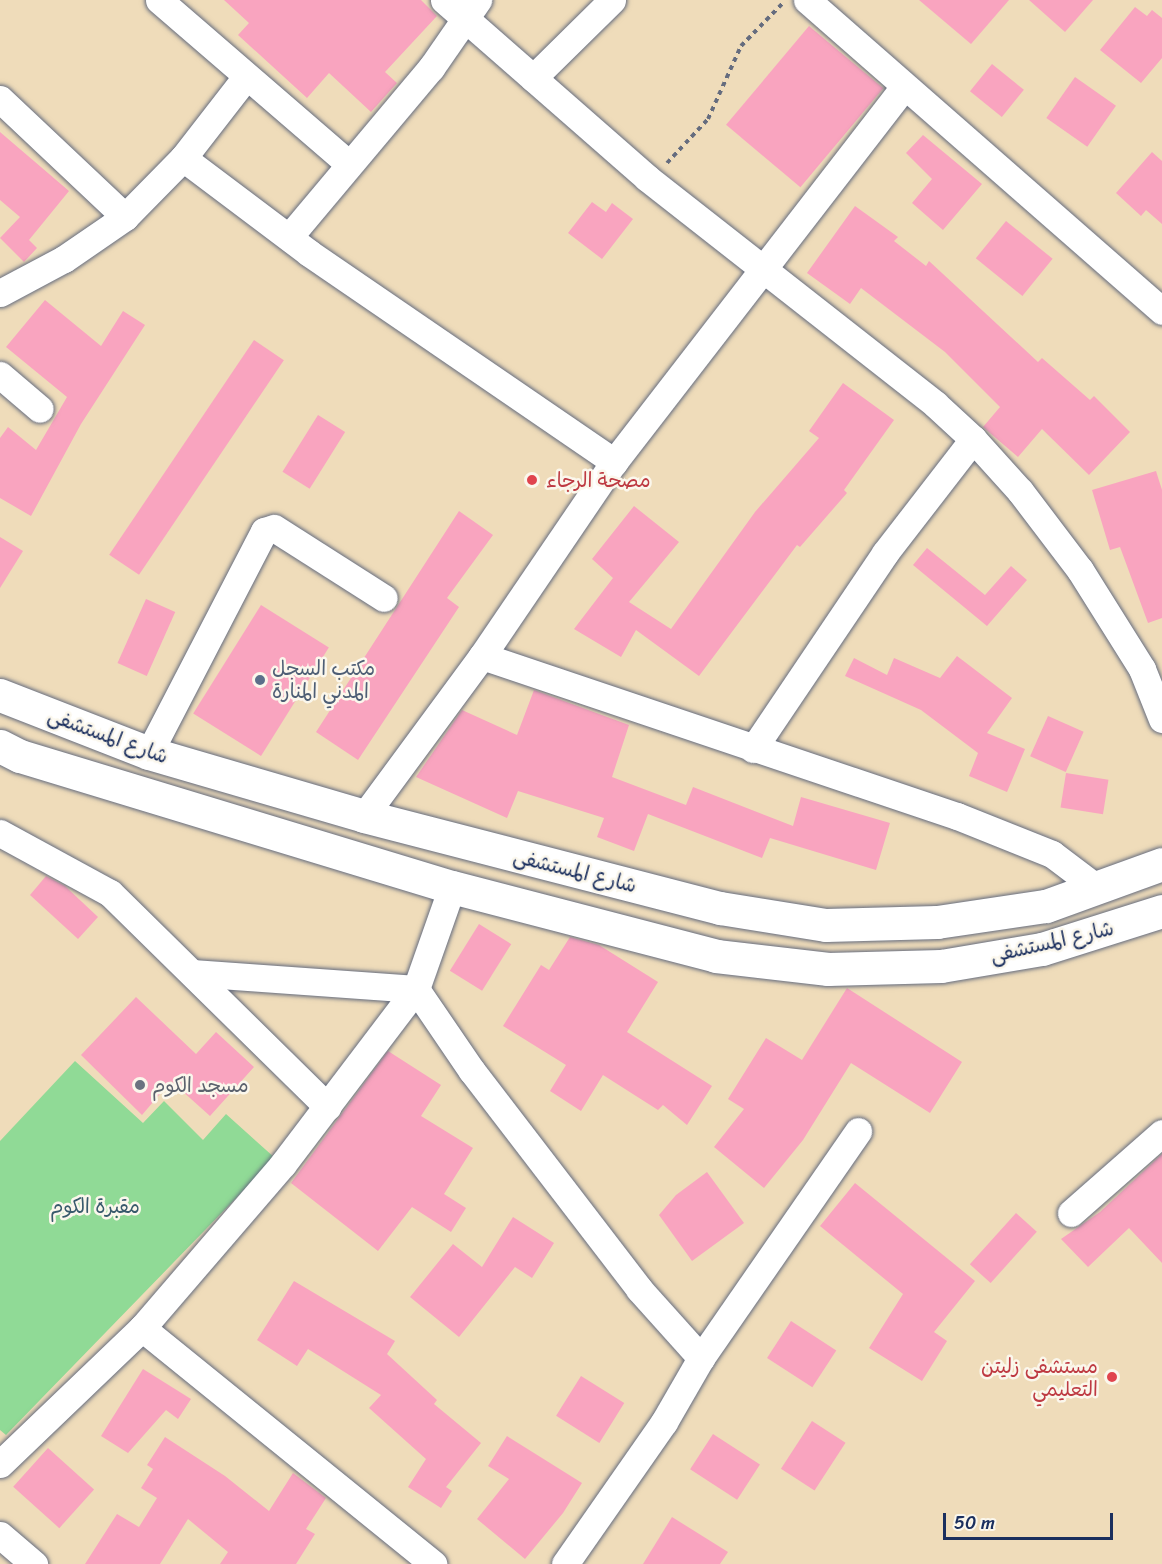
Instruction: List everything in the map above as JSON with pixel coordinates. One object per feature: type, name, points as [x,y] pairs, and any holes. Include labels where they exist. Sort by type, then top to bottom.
[{"type":"main road","name":"شارع المستشفى","points":[[0,694],[149,753],[364,816],[720,908],[826,925],[937,922],[1046,906],[1162,864]]},
{"type":"main road","name":"شارع المستشفى","points":[[0,746],[20,756],[452,887],[716,956],[828,969],[941,966],[1020,953],[1162,911]]},
{"type":"street","points":[[159,0],[245,78],[348,163]]},
{"type":"street","points":[[444,0],[472,9],[533,78],[647,178],[763,272],[935,404],[973,439],[1020,491],[1152,665],[1162,719]]},
{"type":"street","points":[[533,78],[612,0]]},
{"type":"street","points":[[807,0],[903,88],[1162,311]]},
{"type":"street","points":[[289,237],[348,163],[431,68],[472,9]]},
{"type":"street","points":[[0,292],[64,259],[125,217],[183,158],[245,78]]},
{"type":"street","points":[[364,816],[482,656],[614,462],[903,88]]},
{"type":"street","points":[[0,99],[125,217]]},
{"type":"street","points":[[183,158],[289,237],[614,462]]},
{"type":"street","points":[[0,375],[40,409]]},
{"type":"street","points":[[753,749],[885,554],[973,439]]},
{"type":"street","points":[[149,753],[264,531],[274,528],[384,598]]},
{"type":"street","points":[[482,656],[753,749],[850,779],[1025,842],[1058,858],[1097,888]]},
{"type":"street","points":[[0,833],[110,893],[328,1107]]},
{"type":"street","points":[[0,1464],[142,1328],[328,1107],[416,989],[452,887]]},
{"type":"street","points":[[192,973],[416,989]]},
{"type":"street","points":[[416,989],[472,1071],[639,1289],[701,1358]]},
{"type":"street","points":[[565,1564],[664,1422],[701,1358],[858,1131]]},
{"type":"street","points":[[1071,1213],[1162,1133]]},
{"type":"street","points":[[142,1328],[434,1564]]},
{"type":"street","points":[[0,1535],[34,1564]]},
{"type":"path","points":[[647,178],[674,158],[708,119],[741,46],[786,0]]},
{"type":"green space","name":"مقبرة الكوم","points":[[75,1061],[143,1123],[164,1101],[203,1140],[226,1114],[275,1158],[6,1435],[0,1430],[0,1141]]},
{"type":"building","points":[[224,0],[421,0],[437,16],[385,72],[397,83],[371,112],[329,73],[307,98],[238,35],[249,23]]},
{"type":"building","points":[[919,0],[1009,0],[971,44]]},
{"type":"building","points":[[1029,0],[1093,0],[1065,32]]},
{"type":"building","points":[[1135,7],[1147,16],[1152,10],[1162,18],[1162,58],[1141,83],[1100,50]]},
{"type":"building","points":[[809,26],[883,88],[800,187],[726,125]]},
{"type":"building","points":[[992,64],[1024,90],[1002,117],[970,91]]},
{"type":"building","points":[[1075,77],[1116,106],[1087,147],[1046,118]]},
{"type":"building","points":[[0,132],[69,191],[29,240],[37,248],[24,262],[0,238],[20,217],[0,200]]},
{"type":"building","points":[[923,135],[982,184],[943,230],[912,203],[932,179],[906,153]]},
{"type":"building","points":[[1152,152],[1162,161],[1162,224],[1146,210],[1141,216],[1116,193]]},
{"type":"building","points":[[592,202],[606,212],[612,203],[633,219],[602,259],[568,233]]},
{"type":"building","points":[[855,206],[898,237],[894,241],[926,266],[929,261],[1038,362],[1042,358],[1090,400],[1094,396],[1130,432],[1089,475],[1042,429],[1018,457],[983,427],[1000,407],[945,352],[861,288],[850,304],[807,273]]},
{"type":"building","points":[[1006,221],[1053,259],[1022,296],[976,258]]},
{"type":"building","points":[[45,300],[101,346],[123,311],[145,325],[81,424],[31,516],[0,498],[0,438],[8,427],[36,450],[67,397],[6,347]]},
{"type":"building","points":[[254,340],[284,360],[139,575],[109,555]]},
{"type":"building","points":[[843,383],[894,420],[844,490],[847,493],[800,547],[797,545],[699,676],[636,630],[621,657],[574,629],[613,578],[592,559],[634,506],[679,542],[629,602],[671,629],[755,512],[819,438],[809,431]]},
{"type":"building","points":[[318,415],[345,432],[310,489],[282,472]]},
{"type":"building","points":[[1156,471],[1162,490],[1162,618],[1148,623],[1120,547],[1110,550],[1092,490]]},
{"type":"building","points":[[459,511],[493,535],[447,598],[459,607],[358,760],[316,732]]},
{"type":"building","points":[[0,537],[23,551],[0,588]]},
{"type":"building","points":[[927,548],[985,595],[1011,566],[1027,580],[987,626],[913,565]]},
{"type":"building","points":[[146,599],[175,612],[147,676],[118,663]]},
{"type":"building","name":"مكتب السجل المدني المنارة","points":[[261,605],[329,647],[261,756],[193,714]]},
{"type":"building","points":[[957,656],[1012,698],[987,733],[1025,749],[1007,792],[969,776],[978,753],[921,710],[845,676],[854,658],[887,675],[894,658],[940,678]]},
{"type":"building","points":[[534,690],[629,725],[612,777],[686,805],[693,787],[793,826],[801,797],[890,823],[876,870],[770,838],[762,858],[648,814],[634,851],[597,837],[604,818],[518,791],[507,818],[416,777],[462,710],[517,735]]},
{"type":"building","points":[[1048,716],[1084,732],[1066,772],[1030,756]]},
{"type":"building","points":[[1066,773],[1108,780],[1103,814],[1061,808]]},
{"type":"building","points":[[46,876],[65,886],[98,917],[78,939],[30,895]]},
{"type":"building","points":[[479,924],[511,944],[482,991],[450,971]]},
{"type":"building","points":[[570,937],[599,945],[658,982],[627,1032],[712,1086],[687,1125],[663,1105],[658,1110],[603,1075],[581,1111],[550,1091],[566,1065],[503,1026],[541,965],[549,970]]},
{"type":"building","points":[[847,988],[962,1062],[930,1113],[851,1063],[803,1140],[764,1188],[714,1147],[744,1109],[728,1099],[766,1038],[802,1060]]},
{"type":"building","name":"مسجد الكوم","points":[[136,997],[196,1054],[216,1032],[254,1067],[210,1116],[171,1081],[142,1115],[81,1055]]},
{"type":"building","points":[[388,1051],[441,1085],[421,1116],[473,1148],[444,1194],[466,1208],[451,1232],[412,1207],[378,1251],[291,1183]]},
{"type":"building","points":[[1162,1154],[1162,1263],[1129,1228],[1088,1267],[1061,1239],[1100,1212]]},
{"type":"building","points":[[707,1172],[744,1223],[692,1261],[659,1215],[676,1195]]},
{"type":"building","points":[[855,1183],[975,1281],[934,1332],[947,1341],[922,1381],[869,1348],[903,1294],[820,1226]]},
{"type":"building","points":[[1016,1213],[1037,1232],[991,1283],[970,1264]]},
{"type":"building","points":[[513,1217],[554,1243],[532,1278],[515,1267],[459,1337],[410,1297],[453,1244],[482,1267]]},
{"type":"building","points":[[294,1281],[395,1341],[387,1354],[437,1400],[434,1404],[481,1443],[446,1487],[452,1491],[441,1508],[408,1487],[426,1459],[369,1408],[381,1395],[308,1349],[297,1366],[257,1340]]},
{"type":"building","points":[[791,1321],[836,1350],[812,1387],[767,1358]]},
{"type":"building","points":[[143,1369],[191,1399],[178,1419],[166,1410],[128,1453],[101,1436]]},
{"type":"building","points":[[581,1376],[624,1403],[599,1443],[556,1416]]},
{"type":"building","points":[[812,1421],[846,1443],[815,1491],[781,1469]]},
{"type":"building","points":[[713,1434],[760,1464],[737,1500],[690,1469]]},
{"type":"building","points":[[507,1436],[582,1483],[563,1513],[525,1559],[477,1519],[509,1479],[488,1466]]},
{"type":"building","points":[[165,1437],[225,1476],[269,1511],[293,1473],[326,1498],[306,1529],[315,1534],[296,1564],[220,1564],[228,1552],[188,1519],[160,1564],[85,1564],[117,1514],[139,1527],[157,1498],[141,1488],[153,1469],[147,1465]]},
{"type":"building","points":[[48,1448],[94,1489],[59,1528],[13,1487]]},
{"type":"building","points":[[672,1517],[728,1552],[720,1564],[643,1564]]},
{"type":"place","name":"مصحة الرجاء","points":[[532,480]]},
{"type":"place","name":"مكتب السجل المدني المنارة","points":[[260,680]]},
{"type":"place","name":"مسجد الكوم","points":[[140,1085]]},
{"type":"place","name":"مستشفى زليتن التعليمي","points":[[1112,1377]]}]
